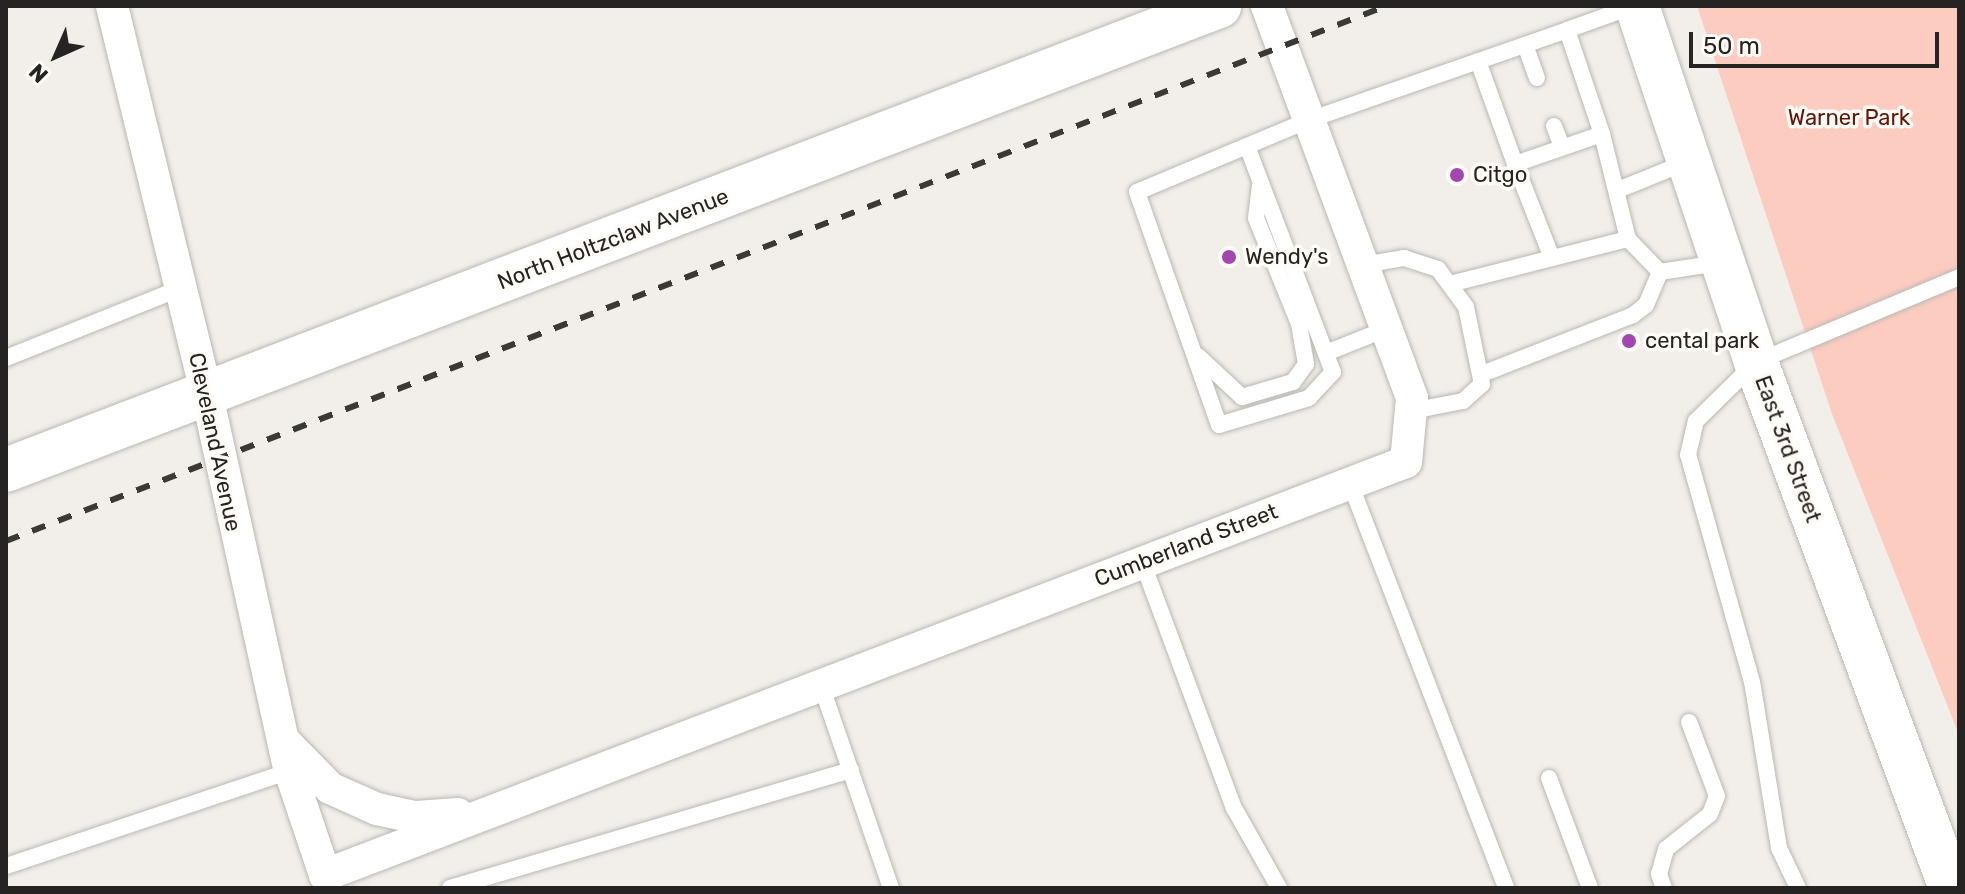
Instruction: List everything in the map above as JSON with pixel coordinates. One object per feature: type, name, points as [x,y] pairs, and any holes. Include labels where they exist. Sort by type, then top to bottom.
[{"type":"main road","name":"North Holtzclaw Avenue","points":[[6,470],[1219,6]]},
{"type":"main road","name":"East 3rd Street","points":[[1636,6],[1756,362],[1908,776],[1954,887]]},
{"type":"street","name":"Cleveland Avenue","points":[[112,6],[207,395],[290,771],[327,881]]},
{"type":"street","name":"Cumberland Street","points":[[327,881],[515,802],[1406,462],[1412,398],[1267,6]]},
{"type":"street","name":"Cumberland Street","points":[[282,738],[330,788],[377,809],[416,817],[515,802]]},
{"type":"lane","points":[[1247,146],[1333,372],[1309,398],[1219,425],[1137,192],[1309,120],[1636,6]]},
{"type":"lane","points":[[1567,30],[1602,134],[1628,239],[1660,272]]},
{"type":"lane","points":[[1525,45],[1537,78]]},
{"type":"lane","points":[[1478,61],[1552,258]]},
{"type":"lane","points":[[1554,126],[1562,147]]},
{"type":"lane","points":[[1515,164],[1602,134]]},
{"type":"lane","points":[[1618,190],[1689,161]]},
{"type":"lane","points":[[1191,349],[1242,397],[1293,382],[1306,364],[1299,324],[1256,218],[1260,181]]},
{"type":"lane","points":[[1450,284],[1628,239]]},
{"type":"lane","points":[[1363,265],[1404,258],[1438,269],[1466,307],[1482,384],[1463,401],[1411,411]]},
{"type":"lane","points":[[1660,272],[1723,262]]},
{"type":"lane","points":[[1482,374],[1633,315],[1646,305],[1660,272]]},
{"type":"lane","points":[[1798,888],[1779,848],[1752,682],[1688,455],[1696,421],[1756,362],[1959,277]]},
{"type":"lane","points":[[6,358],[181,288]]},
{"type":"lane","points":[[1326,353],[1386,329]]},
{"type":"lane","points":[[1350,483],[1506,888]]},
{"type":"lane","points":[[1142,561],[1234,808],[1279,888]]},
{"type":"lane","points":[[821,685],[891,888]]},
{"type":"lane","points":[[1664,888],[1659,874],[1666,849],[1710,814],[1717,796],[1689,722]]},
{"type":"lane","points":[[450,888],[851,770]]},
{"type":"lane","points":[[6,866],[290,771]]},
{"type":"lane","points":[[1549,778],[1590,888]]},
{"type":"green space","name":"Warner Park","points":[[1697,6],[1959,6],[1959,735],[1832,414]]},
{"type":"railway","points":[[6,541],[1386,6]]},
{"type":"place","name":"Citgo","points":[[1457,175]]},
{"type":"place","name":"Wendy's","points":[[1229,257]]},
{"type":"place","name":"cental park","points":[[1629,341]]}]
